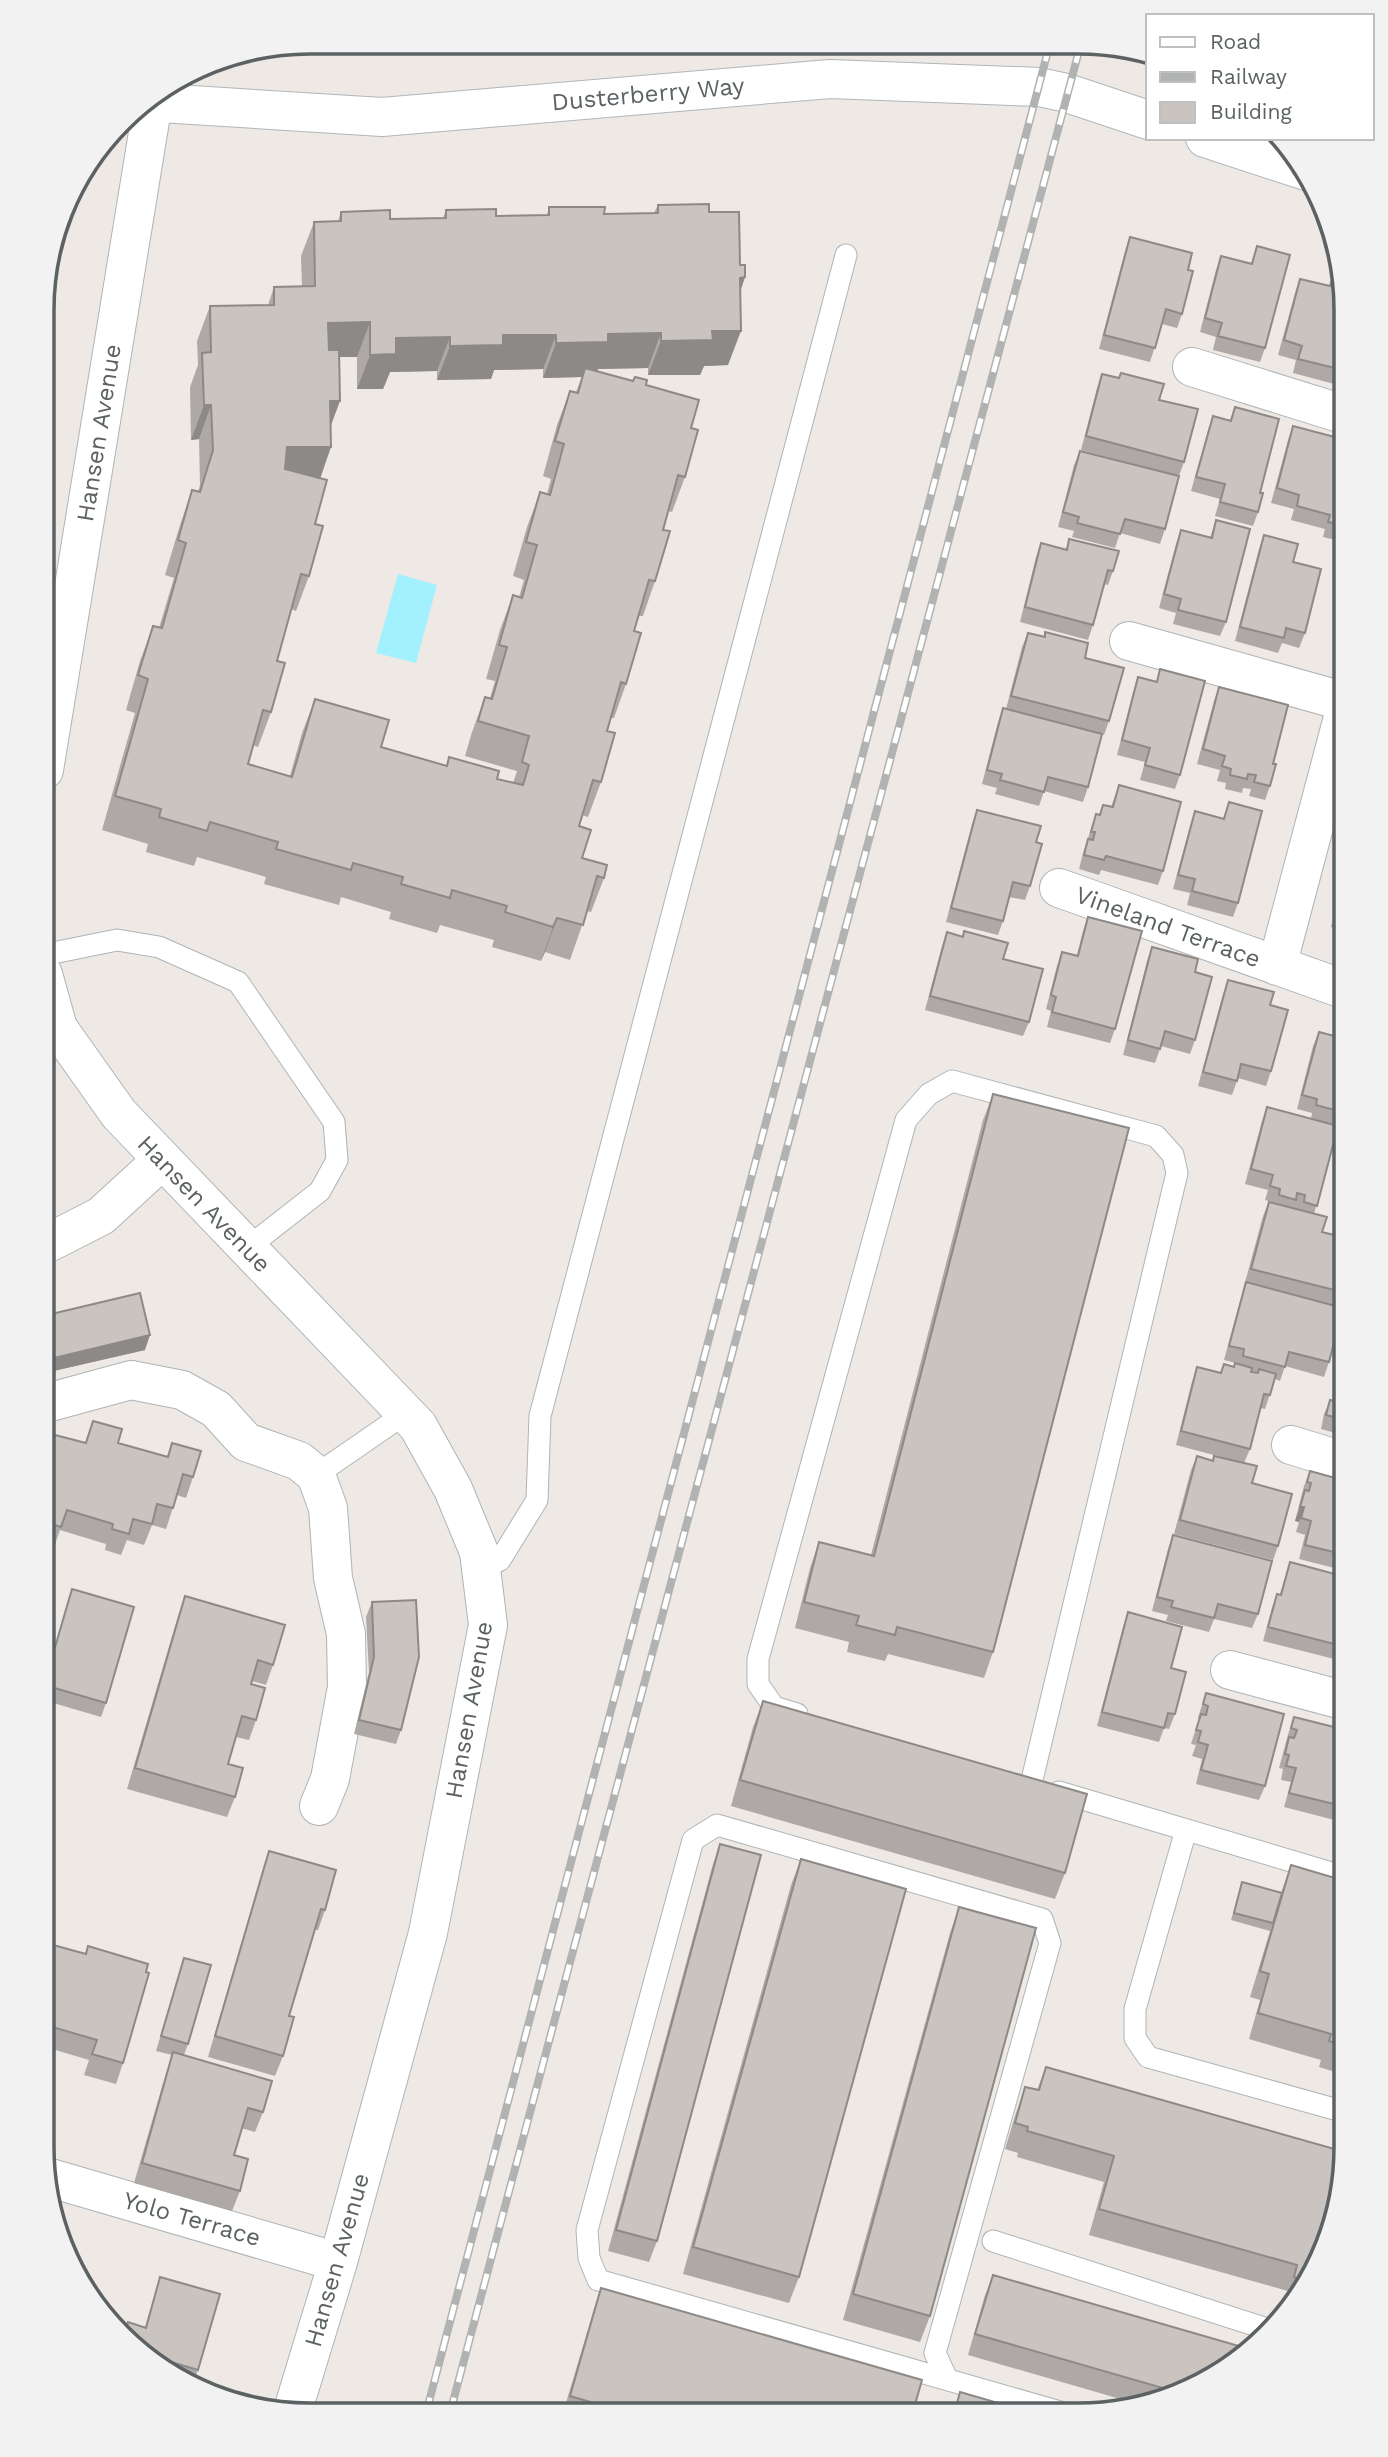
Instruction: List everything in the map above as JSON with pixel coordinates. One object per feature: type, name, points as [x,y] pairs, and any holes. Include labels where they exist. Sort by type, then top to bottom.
[{"type":"street","name":"Dusterberry Way","points":[[163,101],[382,117],[830,79],[1039,87],[1067,93],[1146,119]]},
{"type":"street","name":"Hansen Avenue","points":[[54,707],[149,111]]},
{"type":"street","points":[[1211,140],[1289,166]]},
{"type":"street","points":[[1192,367],[1334,411]]},
{"type":"street","points":[[1129,641],[1334,701]]},
{"type":"street","points":[[1278,966],[1334,750]]},
{"type":"street","name":"Vineland Terrace","points":[[1059,888],[1334,986]]},
{"type":"street","name":"Hansen Avenue","points":[[54,1014],[58,1028],[119,1114],[418,1426],[453,1489],[479,1552],[488,1625],[428,1933],[338,2262],[295,2402]]},
{"type":"street","points":[[54,1240],[101,1216],[162,1160]]},
{"type":"street","points":[[54,1401],[131,1380],[181,1390],[216,1409],[246,1442],[299,1461],[316,1475],[328,1508],[333,1578],[346,1634],[347,1688],[330,1779],[319,1806]]},
{"type":"street","points":[[1291,1445],[1334,1458]]},
{"type":"street","points":[[1230,1670],[1334,1698]]},
{"type":"street","name":"Yolo Terrace","points":[[56,2180],[338,2262]]},
{"type":"lane","points":[[481,1570],[500,1560],[537,1500],[540,1416],[846,255]]},
{"type":"lane","points":[[54,953],[117,940],[159,947],[238,982],[334,1122],[337,1160],[320,1191],[247,1248]]},
{"type":"lane","points":[[812,1719],[774,1707],[758,1684],[758,1659],[906,1120],[929,1094],[953,1081],[1156,1136],[1173,1155],[1177,1173],[1024,1782],[1334,1874]]},
{"type":"lane","points":[[316,1475],[406,1413]]},
{"type":"lane","points":[[947,2379],[935,2353],[1050,1943],[1042,1919],[717,1825],[693,1840],[587,2231],[589,2258],[598,2280],[1030,2403]]},
{"type":"lane","points":[[1186,1830],[1135,2009],[1135,2038],[1148,2057],[1334,2109]]},
{"type":"lane","points":[[993,2241],[1260,2327]]},
{"type":"water","points":[[398,574],[437,585],[416,663],[376,653]]},
{"type":"building","points":[[709,204],[709,212],[739,212],[740,265],[745,265],[745,277],[740,278],[741,331],[712,331],[713,340],[661,341],[661,333],[608,334],[608,342],[556,343],[556,335],[503,335],[503,345],[450,346],[450,337],[396,338],[396,354],[370,355],[370,322],[328,323],[329,350],[339,350],[340,401],[330,401],[331,447],[287,447],[285,469],[327,480],[315,524],[323,526],[309,576],[301,574],[277,661],[285,663],[271,712],[263,710],[248,764],[292,777],[315,699],[389,720],[381,747],[447,766],[449,757],[499,771],[497,779],[523,785],[529,765],[522,762],[529,736],[478,721],[485,697],[492,699],[507,647],[499,645],[513,595],[522,598],[537,545],[526,542],[540,492],[550,495],[564,444],[555,441],[570,391],[578,393],[585,368],[633,381],[635,377],[647,380],[646,385],[699,400],[691,428],[698,430],[685,477],[678,475],[663,530],[670,531],[655,581],[649,580],[634,631],[641,633],[626,684],[621,682],[607,731],[615,733],[601,782],[593,780],[579,826],[591,830],[582,858],[607,865],[604,878],[597,876],[583,925],[557,918],[553,927],[505,912],[507,906],[452,890],[450,898],[401,884],[403,877],[353,863],[351,870],[276,849],[278,842],[210,822],[207,831],[159,817],[161,809],[115,796],[148,679],[138,675],[153,626],[162,628],[186,543],[178,540],[192,490],[200,492],[213,450],[211,405],[204,405],[202,353],[211,352],[210,306],[274,305],[274,287],[315,286],[314,222],[341,221],[341,212],[390,210],[390,219],[446,218],[446,210],[496,209],[496,216],[549,215],[549,207],[605,207],[604,214],[658,213],[658,205]]},
{"type":"building","points":[[1130,237],[1192,253],[1188,270],[1193,271],[1182,314],[1166,309],[1155,348],[1104,335]]},
{"type":"building","points":[[1257,246],[1290,255],[1265,348],[1218,336],[1222,323],[1205,318],[1221,256],[1252,264]]},
{"type":"building","points":[[1300,279],[1330,286],[1332,279],[1334,368],[1298,359],[1302,346],[1284,340]]},
{"type":"building","points":[[1121,373],[1164,384],[1159,400],[1198,409],[1184,462],[1086,436],[1102,374],[1119,378]]},
{"type":"building","points":[[1235,407],[1279,419],[1260,493],[1263,493],[1258,512],[1220,502],[1225,484],[1196,477],[1213,416],[1231,421]]},
{"type":"building","points":[[1293,426],[1334,437],[1334,523],[1328,522],[1330,515],[1297,506],[1299,495],[1277,488]]},
{"type":"building","points":[[1080,451],[1179,476],[1165,529],[1125,519],[1120,534],[1077,523],[1079,517],[1063,512]]},
{"type":"building","points":[[1216,520],[1250,529],[1226,622],[1178,610],[1181,599],[1164,594],[1181,530],[1212,538]]},
{"type":"building","points":[[1264,535],[1298,544],[1293,562],[1321,569],[1305,633],[1286,628],[1284,638],[1240,627]]},
{"type":"building","points":[[1069,539],[1119,551],[1113,571],[1108,570],[1093,625],[1025,607],[1041,543],[1067,550]]},
{"type":"building","points":[[1045,632],[1088,643],[1085,658],[1124,668],[1109,721],[1011,696],[1028,633],[1045,637]]},
{"type":"building","points":[[1160,669],[1205,681],[1180,775],[1145,765],[1150,748],[1122,740],[1138,677],[1157,682]]},
{"type":"building","points":[[1219,687],[1288,705],[1270,786],[1254,782],[1256,775],[1248,774],[1247,779],[1230,775],[1231,769],[1222,766],[1225,756],[1203,749]]},
{"type":"building","points":[[1003,708],[1102,734],[1088,787],[1048,777],[1044,792],[1000,780],[1002,774],[987,770]]},
{"type":"building","points":[[1119,785],[1181,802],[1163,871],[1106,856],[1104,860],[1084,855],[1088,839],[1093,840],[1095,832],[1091,832],[1096,814],[1100,815],[1103,805],[1113,807]]},
{"type":"building","points":[[1229,802],[1262,811],[1238,903],[1192,891],[1195,879],[1178,875],[1195,811],[1224,819]]},
{"type":"building","points":[[977,810],[1041,826],[1036,842],[1042,844],[1030,886],[1013,882],[1003,921],[951,908]]},
{"type":"building","points":[[1088,917],[1142,931],[1115,1029],[1052,1012],[1056,997],[1051,995],[1062,952],[1078,956]]},
{"type":"building","points":[[964,931],[1008,943],[1003,959],[1043,969],[1029,1022],[930,996],[947,932],[963,937]]},
{"type":"building","points":[[1152,947],[1198,959],[1195,972],[1212,977],[1195,1040],[1165,1031],[1160,1049],[1128,1040]]},
{"type":"building","points":[[1228,980],[1274,992],[1270,1005],[1288,1010],[1271,1071],[1241,1064],[1237,1081],[1203,1072]]},
{"type":"building","points":[[1319,1032],[1334,1036],[1334,1110],[1316,1105],[1317,1099],[1302,1095]]},
{"type":"building","points":[[993,1094],[1129,1128],[993,1652],[897,1627],[895,1635],[856,1625],[859,1616],[804,1602],[819,1542],[874,1556]]},
{"type":"building","points":[[1267,1107],[1334,1125],[1334,1141],[1317,1206],[1304,1202],[1305,1195],[1297,1193],[1296,1200],[1279,1195],[1280,1189],[1270,1186],[1273,1175],[1251,1169]]},
{"type":"building","points":[[1269,1202],[1327,1217],[1322,1232],[1334,1235],[1334,1290],[1251,1269]]},
{"type":"building","points":[[1246,1282],[1334,1306],[1334,1343],[1329,1362],[1289,1352],[1285,1367],[1243,1356],[1244,1349],[1229,1346]]},
{"type":"building","points":[[140,1293],[150,1335],[54,1358],[54,1313]]},
{"type":"building","points":[[1235,1363],[1252,1368],[1251,1372],[1258,1373],[1259,1369],[1276,1374],[1270,1395],[1264,1394],[1250,1449],[1181,1431],[1197,1367],[1221,1373],[1224,1364],[1234,1367]]},
{"type":"building","points":[[1330,1400],[1334,1401],[1334,1417],[1326,1415]]},
{"type":"building","points":[[93,1421],[122,1429],[118,1443],[168,1457],[172,1443],[201,1451],[193,1477],[183,1474],[173,1508],[157,1504],[152,1524],[133,1519],[129,1534],[112,1529],[113,1524],[67,1510],[61,1527],[54,1525],[55,1435],[86,1443]]},
{"type":"building","points":[[1197,1456],[1213,1461],[1214,1456],[1257,1466],[1252,1483],[1292,1494],[1278,1546],[1180,1520]]},
{"type":"building","points":[[1310,1471],[1334,1478],[1334,1552],[1305,1545],[1311,1521],[1301,1518],[1304,1507],[1300,1507],[1305,1490],[1309,1491],[1311,1483],[1307,1482]]},
{"type":"building","points":[[1173,1535],[1272,1561],[1258,1614],[1218,1604],[1214,1618],[1171,1607],[1173,1601],[1157,1597]]},
{"type":"building","points":[[1290,1562],[1334,1574],[1334,1644],[1268,1627],[1277,1594],[1281,1595]]},
{"type":"building","points":[[72,1589],[134,1607],[106,1703],[54,1688],[54,1651]]},
{"type":"building","points":[[185,1596],[285,1625],[273,1665],[258,1660],[251,1684],[265,1688],[256,1720],[242,1716],[228,1764],[243,1768],[235,1797],[135,1768]]},
{"type":"building","points":[[416,1600],[419,1657],[401,1730],[359,1720],[374,1657],[372,1602]]},
{"type":"building","points":[[1128,1612],[1182,1627],[1171,1668],[1186,1672],[1175,1714],[1168,1713],[1164,1728],[1102,1712]]},
{"type":"building","points":[[1206,1693],[1284,1714],[1265,1786],[1201,1770],[1208,1745],[1198,1742],[1201,1731],[1196,1730],[1201,1714],[1206,1715],[1208,1706],[1203,1704]]},
{"type":"building","points":[[763,1701],[1087,1794],[1065,1873],[740,1780]]},
{"type":"building","points":[[1294,1717],[1334,1727],[1334,1804],[1289,1793],[1296,1768],[1286,1766],[1289,1755],[1285,1754],[1289,1737],[1294,1738],[1297,1730],[1291,1728]]},
{"type":"building","points":[[720,1844],[761,1855],[657,2241],[616,2230]]},
{"type":"building","points":[[269,1851],[336,1870],[325,1910],[321,1909],[289,2016],[294,2017],[283,2056],[215,2036]]},
{"type":"building","points":[[801,1859],[906,1889],[799,2277],[693,2247]]},
{"type":"building","points":[[1291,1865],[1334,1878],[1334,2043],[1329,2041],[1331,2034],[1258,2013],[1269,1974],[1260,1971]]},
{"type":"building","points":[[1242,1882],[1282,1893],[1273,1923],[1234,1913]]},
{"type":"building","points":[[959,1907],[1036,1928],[930,2316],[853,2294]]},
{"type":"building","points":[[54,1945],[86,1954],[88,1946],[148,1964],[146,1972],[149,1973],[123,2063],[92,2054],[97,2040],[54,2027]]},
{"type":"building","points":[[184,1958],[211,1965],[188,2044],[161,2036]]},
{"type":"building","points":[[173,2052],[272,2081],[263,2112],[248,2108],[234,2155],[248,2159],[240,2191],[142,2163]]},
{"type":"building","points":[[1046,2067],[1334,2149],[1332,2180],[1325,2213],[1314,2245],[1297,2278],[1294,2277],[1297,2265],[1099,2209],[1114,2156],[1027,2131],[1028,2127],[1015,2123],[1025,2087],[1039,2090]]},
{"type":"building","points":[[993,2275],[1239,2346],[1206,2368],[1163,2388],[975,2334]]},
{"type":"building","points":[[160,2277],[220,2294],[198,2370],[168,2360],[127,2326],[128,2322],[146,2328]]},
{"type":"building","points":[[601,2288],[922,2380],[915,2403],[594,2403],[570,2396]]},
{"type":"building","points":[[960,2392],[998,2403],[957,2403]]},
{"type":"railway","points":[[429,2403],[1047,54]]},
{"type":"railway","points":[[453,2403],[1078,54]]}]
